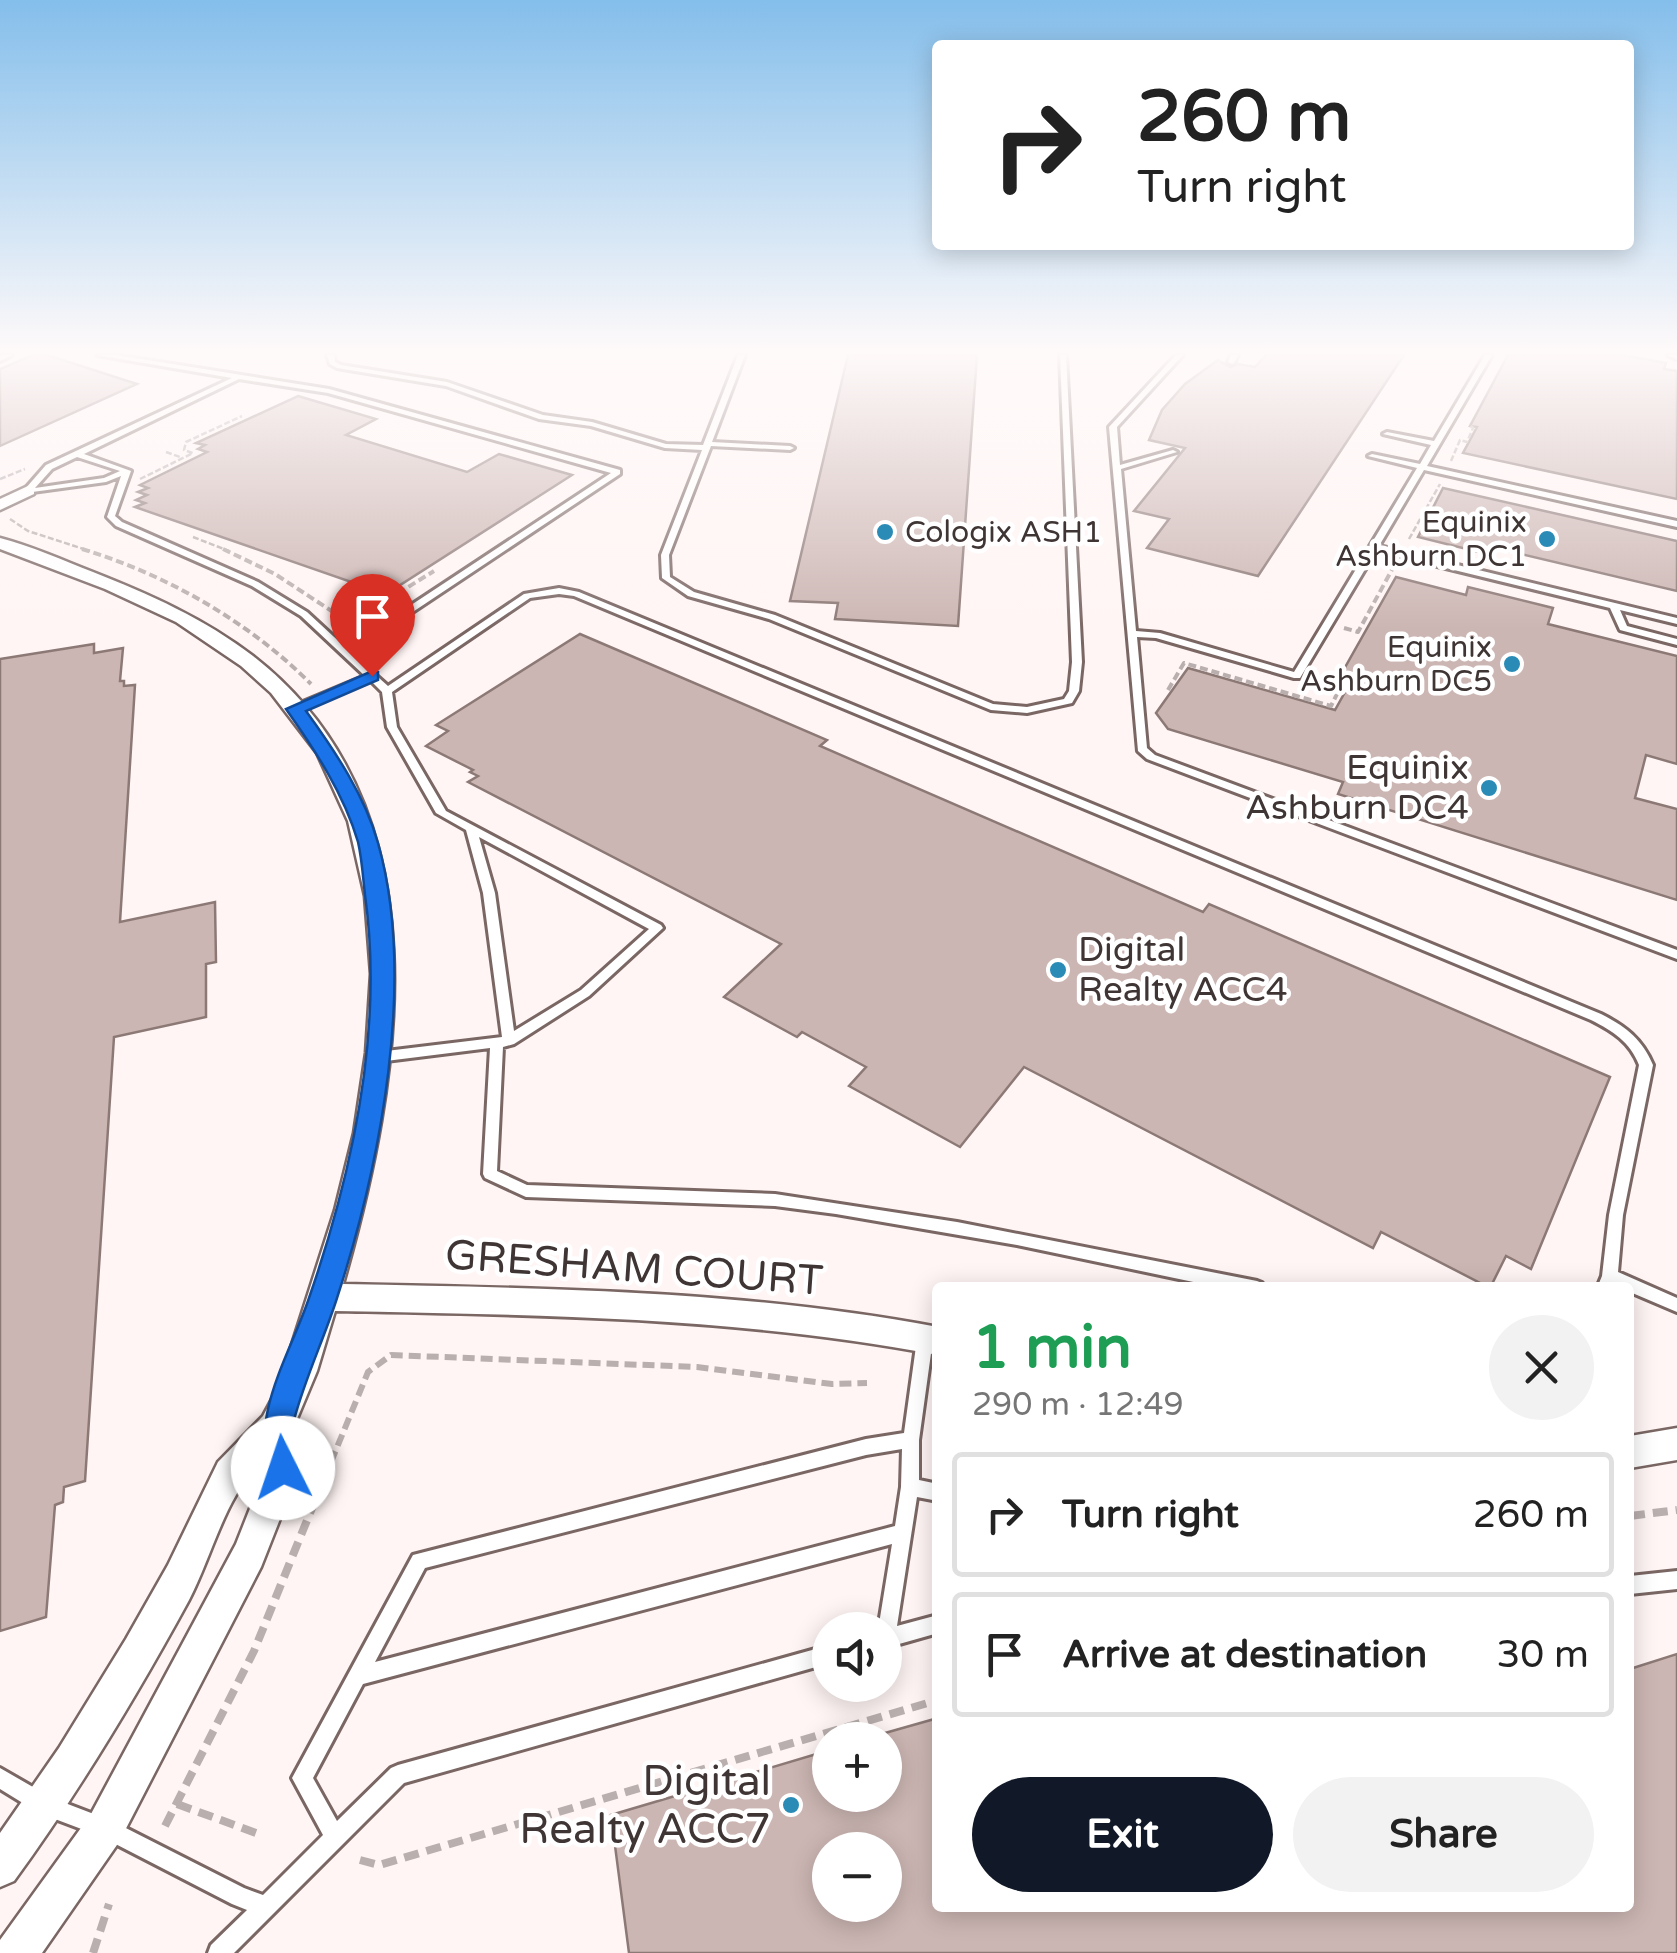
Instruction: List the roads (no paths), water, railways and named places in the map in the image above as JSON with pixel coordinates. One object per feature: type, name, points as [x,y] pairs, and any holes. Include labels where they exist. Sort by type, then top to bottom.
[{"type":"street","points":[[0,505],[28,491]]},
{"type":"street","points":[[0,543],[178,613],[248,662],[295,709],[330,758],[368,843],[382,936],[378,1057],[357,1182],[324,1298],[278,1424],[238,1462],[181,1577],[46,1806],[0,1867]]},
{"type":"street","name":"GRESHAM COURT","points":[[324,1298],[644,1305],[756,1315],[932,1340]]},
{"type":"street","points":[[16,1953],[105,1828],[249,1555],[283,1468],[278,1424]]},
{"type":"street","points":[[1634,1451],[1677,1444]]},
{"type":"lane","points":[[28,491],[49,468],[93,446]]},
{"type":"lane","points":[[347,652],[617,472],[524,446]]},
{"type":"lane","points":[[708,446],[665,556],[666,578],[675,586],[772,617],[1009,710],[1068,701],[1074,691],[1077,662],[1066,446]]},
{"type":"lane","points":[[714,446],[790,448]]},
{"type":"lane","points":[[1115,446],[1142,749],[1151,757],[1677,955]]},
{"type":"lane","points":[[1132,634],[1157,636],[1297,676],[1436,446]]},
{"type":"lane","points":[[1117,468],[1173,452]]},
{"type":"lane","points":[[77,454],[124,476]]},
{"type":"lane","points":[[1372,456],[1677,524]]},
{"type":"lane","points":[[124,476],[111,517],[118,524],[255,584],[304,614],[387,691],[392,727],[442,813],[657,928],[585,993],[503,1042],[378,1057]]},
{"type":"lane","points":[[28,491],[124,476]]},
{"type":"lane","points":[[1375,548],[1677,621]]},
{"type":"lane","points":[[387,691],[527,596],[560,591],[576,594],[1596,1017],[1624,1031],[1641,1050],[1646,1065],[1607,1282]]},
{"type":"lane","points":[[1614,606],[1623,628],[1677,642]]},
{"type":"lane","points":[[295,709],[372,676]]},
{"type":"lane","points":[[471,829],[490,893],[503,1042],[490,1174],[526,1191],[775,1200],[816,1205],[1019,1239],[1228,1282]]},
{"type":"lane","points":[[1634,1291],[1677,1305]]},
{"type":"lane","points":[[890,1612],[910,1487],[911,1440],[932,1340]]},
{"type":"lane","points":[[334,1838],[302,1778],[420,1561],[866,1446],[911,1440]]},
{"type":"lane","points":[[910,1487],[932,1492]]},
{"type":"lane","points":[[357,1676],[902,1534]]},
{"type":"lane","points":[[1634,1585],[1677,1580]]},
{"type":"lane","points":[[902,1634],[932,1626]]},
{"type":"lane","points":[[218,1953],[398,1775],[812,1659]]},
{"type":"lane","points":[[0,1778],[46,1806],[105,1828],[238,1897],[264,1906]]},
{"type":"place","name":"Cologix ASH1","points":[[885,532]]},
{"type":"place","name":"Equinix Ashburn DC1","points":[[1547,539]]},
{"type":"place","name":"Equinix Ashburn DC5","points":[[1512,664]]},
{"type":"place","name":"Equinix Ashburn DC4","points":[[1489,788]]},
{"type":"place","name":"Digital Realty ACC4","points":[[1058,970]]},
{"type":"place","name":"Digital Realty ACC7","points":[[791,1805]]}]
